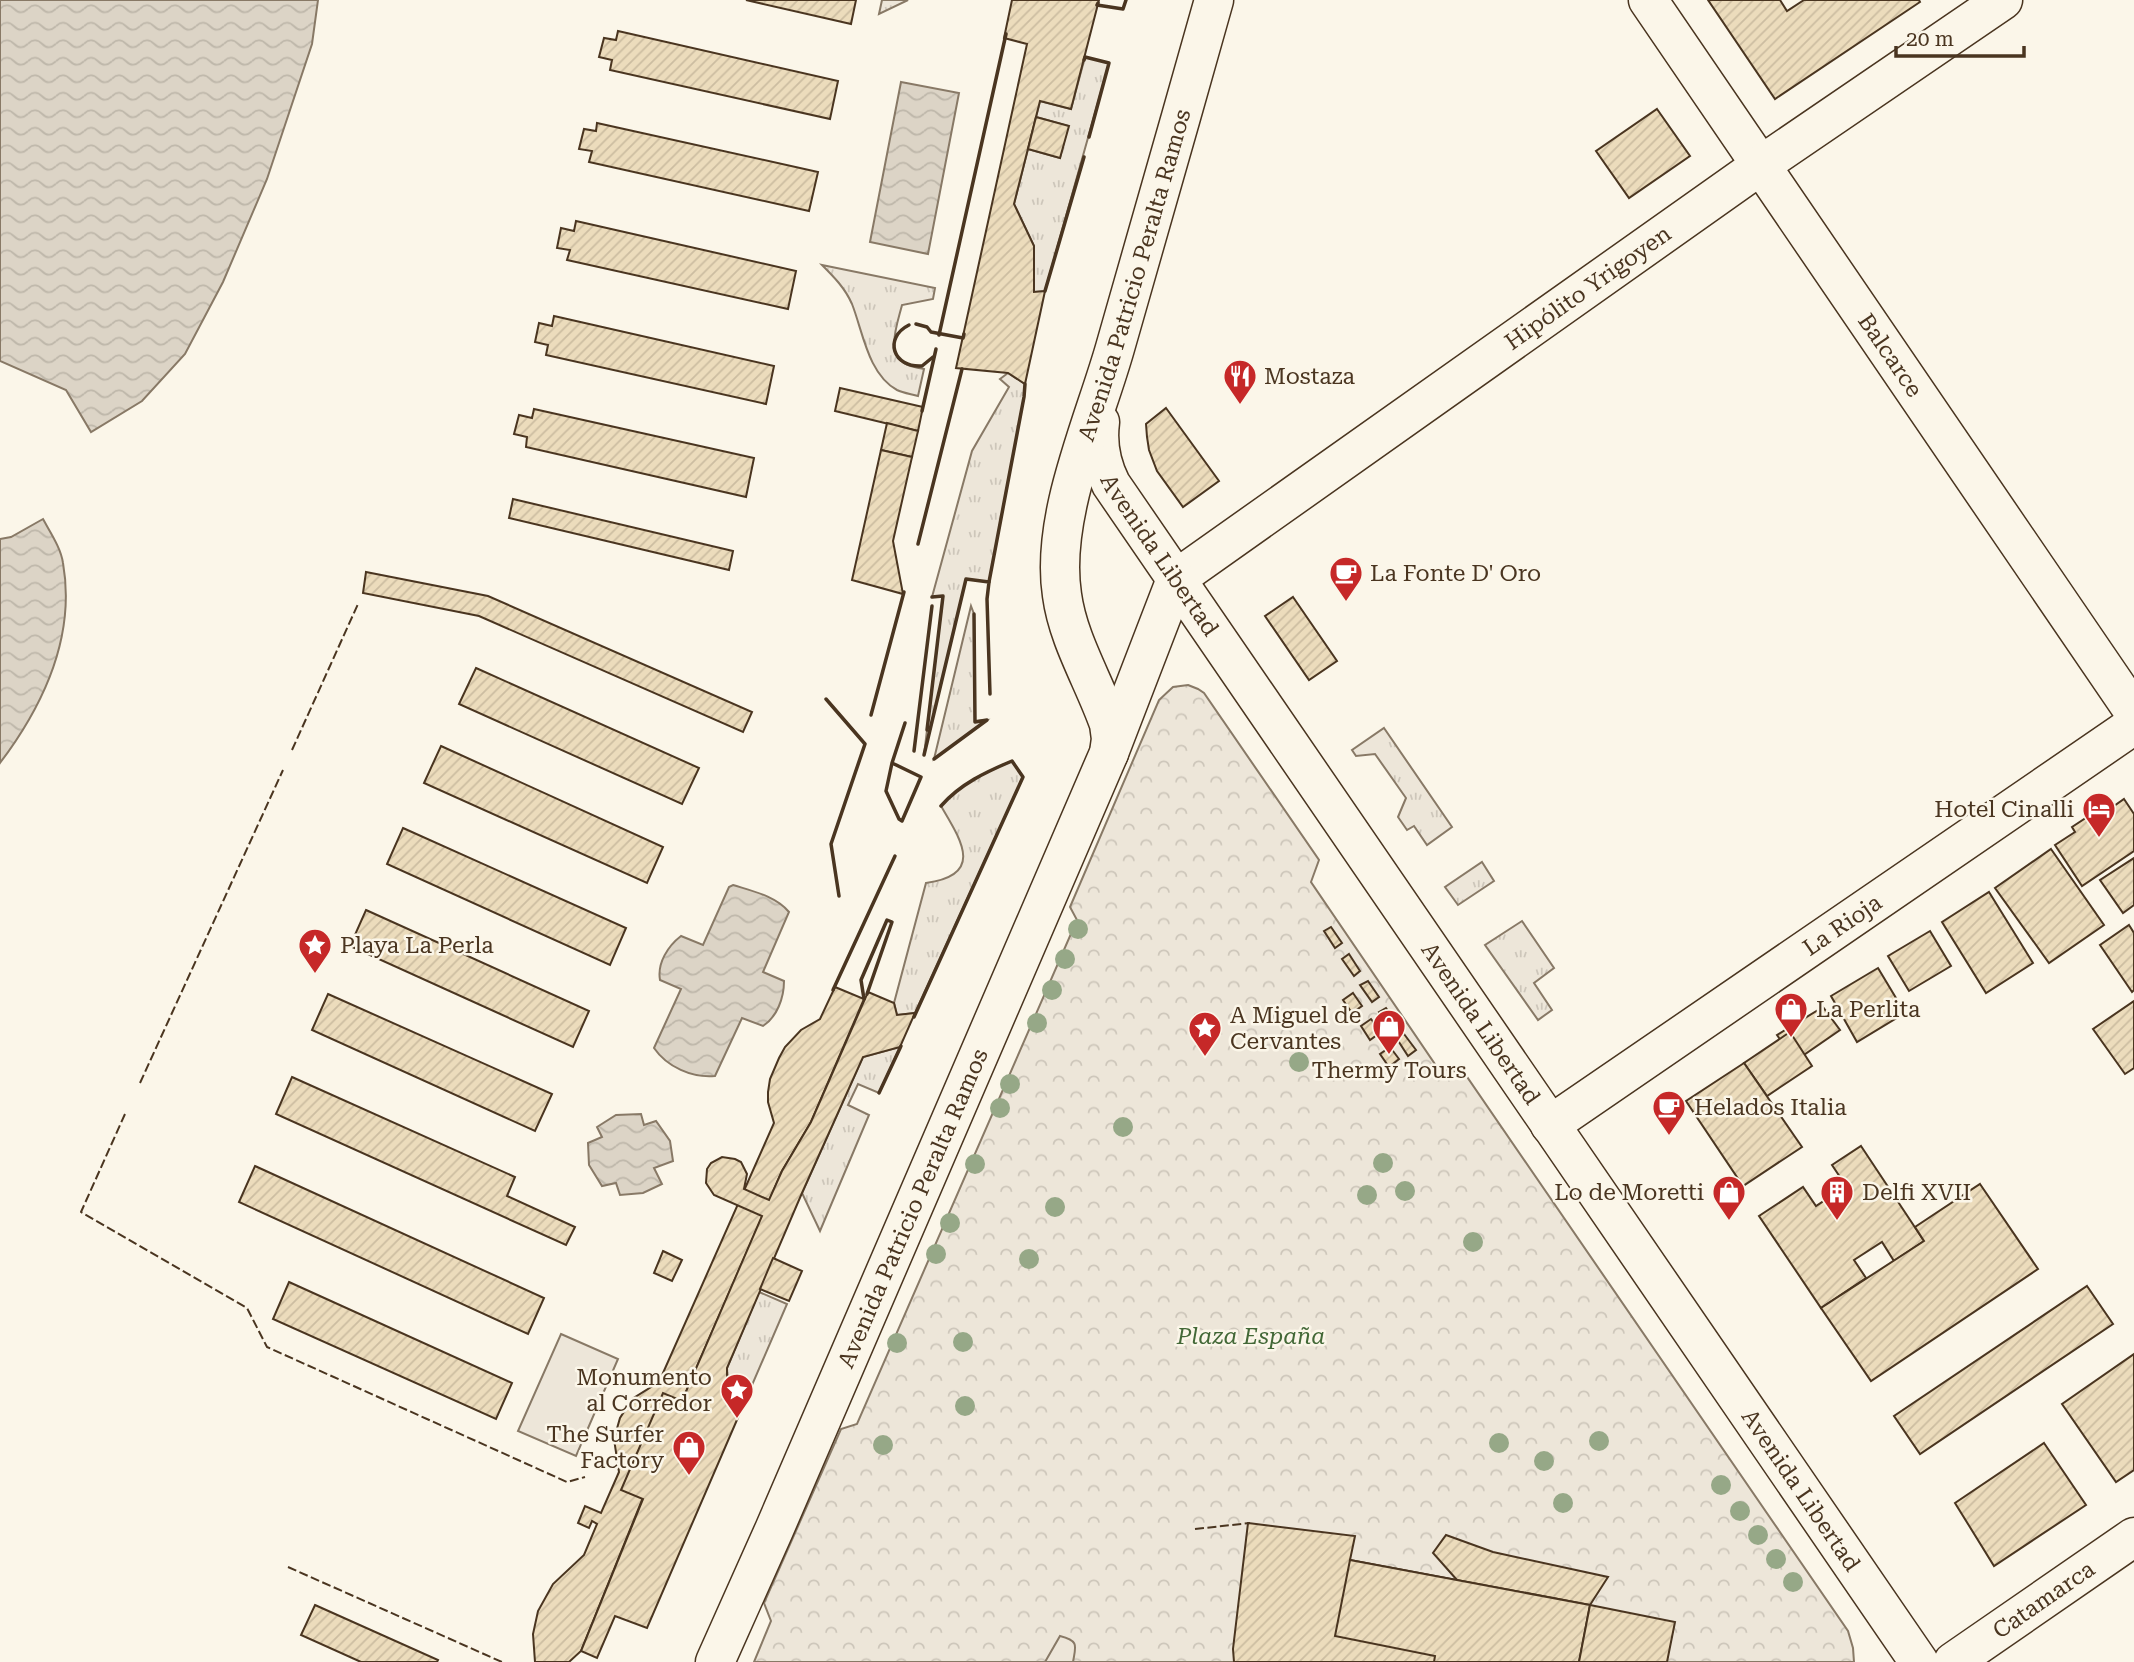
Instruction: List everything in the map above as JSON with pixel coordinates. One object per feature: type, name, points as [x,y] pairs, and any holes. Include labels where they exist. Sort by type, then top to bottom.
[{"type":"main road","name":"Avenida Patricio Peralta Ramos","points":[[1109,753],[1110,724],[1069,625],[1062,595],[1060,561],[1072,487],[1111,365],[1214,0]]},
{"type":"main road","name":"Balcarce","points":[[1648,0],[2134,712]]},
{"type":"main road","name":"Hipólito Yrigoyen","points":[[1176,579],[1761,165],[2003,0]]},
{"type":"main road","name":"Avenida Libertad","points":[[1111,365],[1099,424],[1100,456],[1111,484],[1919,1662]]},
{"type":"main road","name":"Avenida Patricio Peralta Ramos","points":[[715,1662],[1109,753],[1176,579]]},
{"type":"main road","name":"La Rioja","points":[[1550,1125],[2134,725]]},
{"type":"main road","name":"Catamarca","points":[[1953,1662],[2134,1537]]},
{"type":"green space","points":[[882,0],[908,0],[879,14]]},
{"type":"green space","points":[[1085,57],[1109,63],[1045,291],[1034,292],[1034,246],[1014,204],[1028,149],[1060,158],[1068,126],[1036,117],[1040,101],[1071,109]]},
{"type":"green space","points":[[822,265],[935,288],[933,299],[902,305],[894,338],[896,354],[901,361],[924,369],[918,396],[897,390],[879,374],[868,352],[849,298]]},
{"type":"green space","points":[[1008,373],[1025,384],[1024,397],[989,582],[966,579],[924,755],[943,597],[932,597],[972,451],[1009,387],[1000,379]]},
{"type":"green space","points":[[971,606],[974,614],[975,721],[987,720],[934,759]]},
{"type":"green space","name":"Plaza España","points":[[1188,685],[1204,693],[1319,860],[1311,882],[1437,1067],[1465,1074],[1848,1631],[1854,1662],[754,1662],[771,1621],[764,1603],[841,1429],[857,1424],[1077,920],[1070,907],[1159,700],[1173,687]]},
{"type":"green space","points":[[1384,728],[1452,827],[1427,845],[1414,826],[1407,830],[1398,817],[1406,798],[1375,754],[1356,756],[1352,750]]},
{"type":"green space","points":[[1012,761],[1023,777],[915,1013],[897,1015],[894,1003],[926,883],[944,879],[956,872],[962,864],[961,843],[941,806],[965,785]]},
{"type":"green space","points":[[1482,862],[1494,881],[1458,905],[1445,887]]},
{"type":"green space","points":[[1522,921],[1554,968],[1534,983],[1552,1010],[1538,1020],[1485,945]]},
{"type":"green space","points":[[900,1047],[879,1093],[858,1084],[848,1105],[869,1115],[820,1231],[802,1193],[863,1057]]},
{"type":"green space","points":[[759,1292],[787,1304],[746,1399],[737,1394],[731,1386],[727,1368]]},
{"type":"green space","points":[[561,1334],[618,1359],[576,1456],[518,1431]]},
{"type":"green space","points":[[1060,1636],[1075,1644],[1073,1662],[1045,1662]]},
{"type":"water","points":[[0,0],[318,0],[312,44],[267,179],[223,282],[185,354],[142,401],[91,432],[66,390],[0,361]]},
{"type":"water","points":[[901,82],[959,93],[928,254],[870,242]]},
{"type":"water","points":[[43,519],[62,557],[66,591],[65,617],[60,644],[42,694],[16,741],[0,763],[0,539],[11,537]]},
{"type":"water","points":[[733,885],[771,898],[789,912],[763,972],[784,981],[783,994],[776,1012],[763,1026],[742,1018],[715,1076],[698,1075],[673,1066],[654,1048],[681,989],[660,980],[660,967],[668,950],[681,936],[703,945],[729,887]]},
{"type":"water","points":[[641,1114],[644,1125],[656,1121],[670,1141],[673,1161],[654,1168],[662,1184],[643,1193],[620,1195],[616,1183],[602,1186],[589,1165],[588,1143],[602,1137],[597,1127],[616,1115]]},
{"type":"building","points":[[746,0],[856,0],[851,24]]},
{"type":"building","points":[[1012,0],[1099,0],[1071,109],[1040,101],[1014,204],[1034,246],[1034,292],[1045,291],[1025,384],[1008,373],[956,368],[1027,44],[1004,38]]},
{"type":"building","points":[[1708,0],[1780,0],[1787,11],[1804,0],[1920,2],[1775,99]]},
{"type":"building","points":[[618,31],[838,81],[830,119],[610,70],[612,60],[599,57],[604,38],[616,40]]},
{"type":"building","points":[[1657,109],[1690,156],[1629,198],[1596,151]]},
{"type":"building","points":[[1036,117],[1069,126],[1060,158],[1028,149]]},
{"type":"building","points":[[597,123],[818,172],[809,211],[589,162],[592,151],[579,149],[584,129],[596,131]]},
{"type":"building","points":[[576,221],[796,271],[788,309],[567,260],[570,250],[557,248],[561,228],[574,231]]},
{"type":"building","points":[[554,316],[774,366],[766,404],[546,355],[548,345],[535,342],[539,323],[552,326]]},
{"type":"building","points":[[840,388],[923,407],[918,431],[835,411]]},
{"type":"building","points":[[1166,408],[1219,481],[1183,507],[1157,471],[1149,450],[1146,424]]},
{"type":"building","points":[[534,409],[754,458],[746,497],[526,447],[527,437],[514,434],[519,415],[532,418]]},
{"type":"building","points":[[887,423],[918,431],[912,457],[881,450]]},
{"type":"building","points":[[881,450],[912,457],[893,541],[903,594],[852,580]]},
{"type":"building","points":[[513,499],[733,551],[729,570],[509,518]]},
{"type":"building","points":[[366,572],[488,596],[752,712],[743,732],[479,616],[363,593]]},
{"type":"building","points":[[1293,597],[1337,661],[1309,680],[1265,616]]},
{"type":"building","points":[[476,668],[699,768],[682,804],[459,704]]},
{"type":"building","points":[[441,746],[663,847],[647,883],[424,783]]},
{"type":"building","name":"Hotel Cinalli","points":[[2124,799],[2134,814],[2134,851],[2082,886],[2055,845],[2075,832],[2072,827],[2101,808],[2104,813]]},
{"type":"building","points":[[403,828],[626,928],[610,965],[387,864]]},
{"type":"building","points":[[2051,849],[2104,925],[2049,963],[1995,888]]},
{"type":"building","points":[[2134,858],[2134,905],[2123,913],[2100,880]]},
{"type":"building","points":[[1989,892],[2033,963],[1986,993],[1942,922]]},
{"type":"building","points":[[366,910],[589,1011],[573,1047],[350,946]]},
{"type":"building","points":[[2129,925],[2134,933],[2132,992],[2100,945]]},
{"type":"building","points":[[1331,927],[1342,943],[1335,948],[1324,931]]},
{"type":"building","points":[[1930,931],[1951,966],[1909,991],[1888,956]]},
{"type":"building","points":[[1349,954],[1360,971],[1354,976],[1342,959]]},
{"type":"building","points":[[1878,968],[1905,1013],[1857,1042],[1831,996]]},
{"type":"building","points":[[1368,981],[1379,997],[1372,1002],[1360,985]]},
{"type":"building","points":[[835,987],[864,999],[811,1122],[782,1171],[682,1401],[581,1651],[569,1662],[535,1662],[533,1634],[538,1611],[553,1584],[584,1555],[597,1524],[592,1521],[589,1528],[578,1523],[585,1506],[601,1513],[619,1472],[614,1439],[620,1418],[632,1399],[659,1382],[774,1123],[768,1092],[779,1058],[801,1030],[820,1019]]},
{"type":"building","points":[[868,992],[894,1003],[897,1015],[915,1013],[900,1047],[863,1057],[802,1193],[727,1368],[731,1388],[746,1399],[647,1628],[615,1616],[597,1658],[581,1651],[643,1499],[621,1490],[663,1393],[682,1401],[762,1216],[714,1195],[706,1183],[707,1169],[711,1163],[722,1157],[741,1162],[747,1174],[744,1189],[769,1200],[782,1171],[811,1122]]},
{"type":"building","points":[[1353,993],[1362,1006],[1352,1013],[1343,1000]]},
{"type":"building","points":[[328,994],[552,1094],[535,1131],[312,1030]]},
{"type":"building","points":[[2134,1001],[2134,1068],[2125,1074],[2093,1029]]},
{"type":"building","points":[[1823,1007],[1840,1030],[1795,1061],[1777,1035]]},
{"type":"building","points":[[1386,1008],[1397,1024],[1390,1029],[1379,1012]]},
{"type":"building","points":[[1371,1019],[1381,1032],[1370,1040],[1361,1026]]},
{"type":"building","points":[[1790,1032],[1812,1066],[1767,1096],[1744,1063]]},
{"type":"building","points":[[1404,1034],[1416,1050],[1408,1056],[1397,1039]]},
{"type":"building","points":[[1390,1047],[1399,1059],[1389,1067],[1380,1054]]},
{"type":"building","points":[[1744,1063],[1802,1147],[1743,1186],[1686,1101]]},
{"type":"building","points":[[292,1077],[515,1177],[507,1196],[575,1227],[566,1245],[276,1114]]},
{"type":"building","name":"Delfi XVII","points":[[1861,1146],[1924,1241],[1894,1261],[1882,1242],[1854,1260],[1866,1278],[1821,1308],[1759,1216],[1803,1187],[1816,1206],[1846,1186],[1832,1165]]},
{"type":"building","points":[[255,1166],[544,1298],[528,1334],[239,1202]]},
{"type":"building","points":[[1980,1184],[2038,1269],[1871,1381],[1821,1308],[1924,1241],[1915,1227]]},
{"type":"building","points":[[663,1251],[682,1260],[672,1281],[654,1273]]},
{"type":"building","points":[[773,1258],[802,1271],[789,1301],[760,1289]]},
{"type":"building","points":[[289,1282],[512,1383],[496,1419],[273,1319]]},
{"type":"building","points":[[2087,1286],[2113,1324],[1920,1454],[1894,1416]]},
{"type":"building","points":[[2134,1354],[2134,1470],[2116,1482],[2062,1404]]},
{"type":"building","points":[[2044,1443],[2086,1505],[1994,1566],[1955,1503]]},
{"type":"building","points":[[1248,1523],[1355,1536],[1350,1560],[1590,1605],[1579,1662],[1234,1662],[1233,1649]]},
{"type":"building","points":[[1446,1535],[1493,1552],[1608,1577],[1590,1605],[1457,1580],[1433,1553]]},
{"type":"building","points":[[1350,1560],[1590,1605],[1579,1662],[1434,1662],[1435,1656],[1335,1636]]},
{"type":"building","points":[[315,1605],[438,1660],[361,1662],[301,1635]]},
{"type":"building","points":[[1590,1605],[1675,1622],[1667,1662],[1579,1662]]},
{"type":"fence","points":[[292,750],[358,604]]},
{"type":"fence","points":[[140,1083],[283,770]]},
{"type":"fence","points":[[125,1114],[81,1212],[247,1308],[267,1347],[567,1482],[585,1477]]},
{"type":"fence","points":[[1195,1529],[1250,1523]]},
{"type":"fence","points":[[288,1567],[502,1662]]},
{"type":"wall","points":[[1098,3],[1097,5],[1123,9],[1126,0]]},
{"type":"wall","points":[[939,335],[1006,34]]},
{"type":"wall","points":[[1084,60],[1085,57],[1109,63],[1089,137]]},
{"type":"wall","points":[[1045,291],[1084,157]]},
{"type":"wall","points":[[916,324],[927,327],[931,332],[963,338],[964,334]]},
{"type":"wall","points":[[909,325],[896,337],[894,344],[898,357],[904,362],[922,366],[933,357]]},
{"type":"wall","points":[[922,411],[936,349]]},
{"type":"wall","points":[[918,544],[962,369]]},
{"type":"wall","points":[[989,582],[1025,384]]},
{"type":"wall","points":[[924,755],[966,579],[989,582],[987,599],[990,694]]},
{"type":"wall","points":[[871,715],[904,592]]},
{"type":"wall","points":[[927,730],[943,596],[932,597]]},
{"type":"wall","points":[[914,751],[932,606]]},
{"type":"wall","points":[[934,759],[987,720],[975,722],[974,614]]},
{"type":"wall","points":[[826,699],[865,744],[831,844],[839,896]]},
{"type":"wall","points":[[892,763],[886,791],[902,821],[921,777],[892,763],[905,723]]},
{"type":"wall","points":[[914,1017],[1023,777],[1012,761],[965,785],[941,806]]},
{"type":"wall","points":[[833,990],[895,856]]},
{"type":"wall","points":[[864,999],[861,980],[887,920],[892,922],[867,994]]},
{"type":"wall","points":[[879,1093],[901,1046]]},
{"type":"place","name":"Mostaza","points":[[1240,406]]},
{"type":"place","name":"La Fonte D' Oro","points":[[1346,603]]},
{"type":"place","name":"Hotel Cinalli","points":[[2099,839]]},
{"type":"place","name":"Playa La Perla","points":[[315,975]]},
{"type":"place","name":"La Perlita","points":[[1791,1039]]},
{"type":"place","name":"Thermy Tours","points":[[1389,1056]]},
{"type":"place","name":"A Miguel de Cervantes","points":[[1205,1058]]},
{"type":"place","name":"Helados Italia","points":[[1669,1137]]},
{"type":"place","name":"Lo de Moretti","points":[[1729,1222]]},
{"type":"place","name":"Delfi XVII","points":[[1837,1222]]},
{"type":"place","name":"Monumento al Corredor","points":[[737,1420]]},
{"type":"place","name":"The Surfer Factory","points":[[689,1477]]}]
